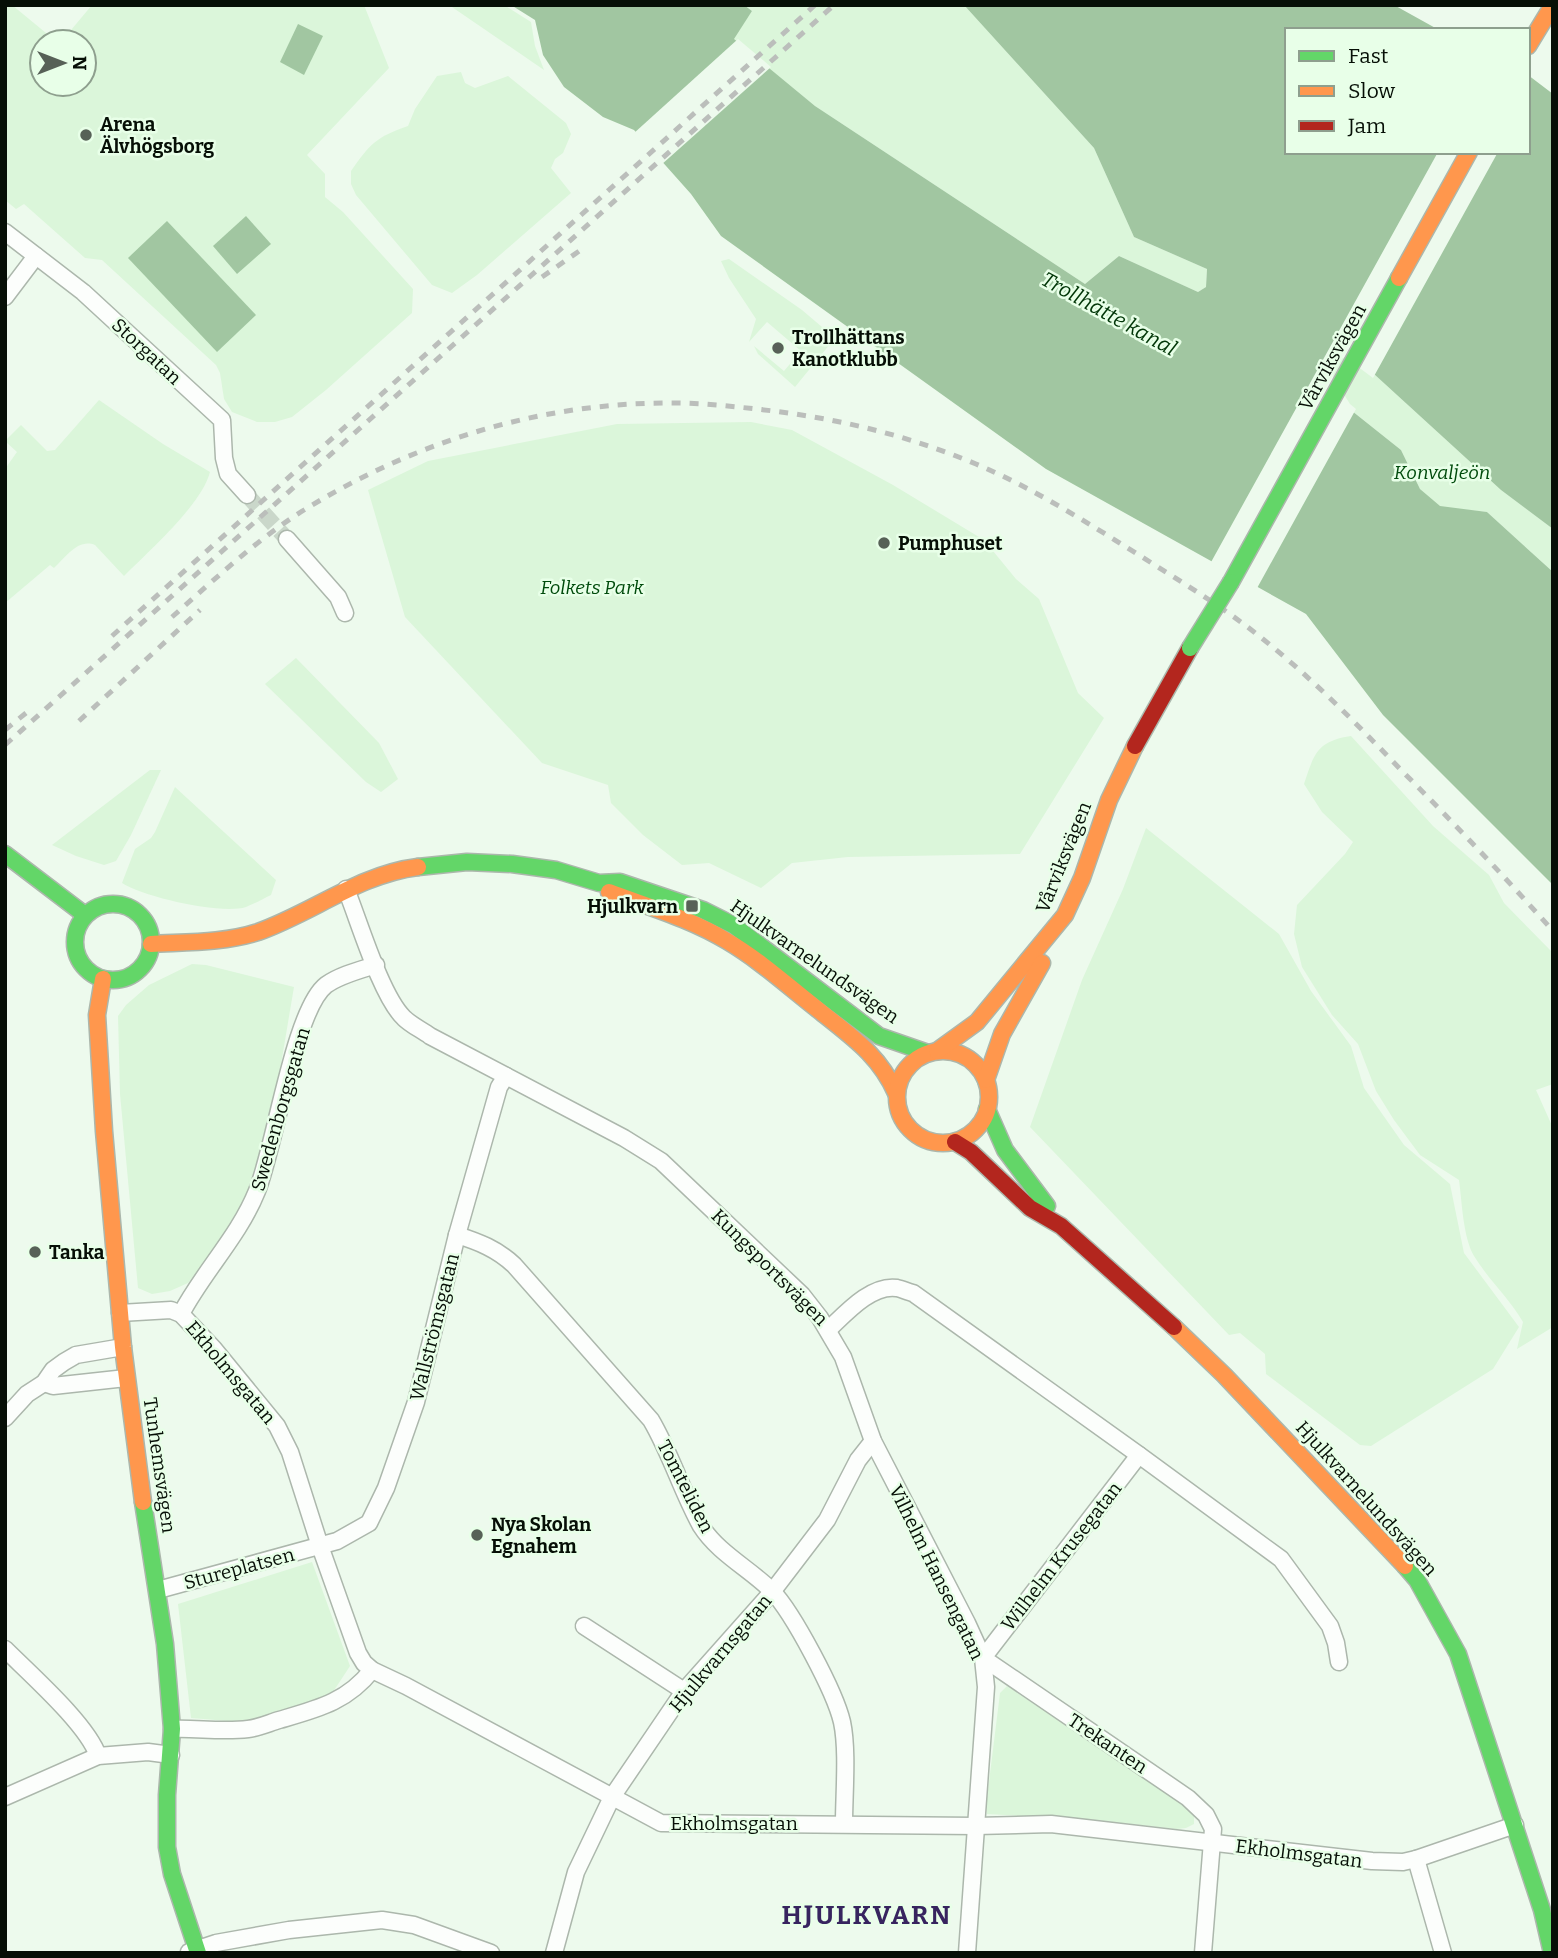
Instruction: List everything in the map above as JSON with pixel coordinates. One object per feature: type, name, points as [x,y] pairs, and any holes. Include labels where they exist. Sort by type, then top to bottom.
[{"type":"street","points":[[1530,43],[1553,5]]},
{"type":"street","name":"Vårviksvägen","points":[[932,1052],[977,1022],[1041,944],[1054,935],[1072,901],[1108,800],[1138,738],[1231,582],[1468,154]]},
{"type":"street","name":"Storgatan","points":[[5,232],[83,292],[222,420],[224,458],[228,474],[247,495]]},
{"type":"street","points":[[5,297],[36,256]]},
{"type":"street","points":[[287,539],[338,597],[345,612]]},
{"type":"street","points":[[5,854],[85,915]]},
{"type":"street","name":"Hjulkvarnelundsvägen","points":[[151,944],[229,940],[260,931],[378,876],[404,869],[467,862],[556,870],[599,883],[620,882],[703,910],[733,925],[879,1036],[932,1052]]},
{"type":"street","name":"Hjulkvarnelundsvägen","points":[[599,883],[612,895],[690,922],[753,959],[869,1051],[887,1073],[896,1093]]},
{"type":"street","name":"Kungsportsvägen","points":[[346,890],[376,965],[403,1017],[430,1036],[624,1138],[661,1161],[802,1295],[828,1330],[864,1298],[881,1290],[895,1287],[913,1293],[1281,1559],[1330,1626],[1339,1662]]},
{"type":"street","points":[[117,903],[128,906],[146,922],[151,944],[143,965],[135,973],[125,978],[103,979],[91,974],[81,964],[74,939],[77,926],[85,915],[94,908],[117,903]]},
{"type":"street","points":[[986,1080],[991,1058],[1011,1013],[1048,954],[1054,935]]},
{"type":"street","name":"Swedenborgsgatan","points":[[181,1314],[222,1253],[257,1192],[295,1054],[316,995],[327,984],[376,965]]},
{"type":"street","name":"Tunhemsvägen","points":[[103,979],[97,1015],[123,1347],[165,1644],[172,1729],[167,1795],[167,1847],[194,1952]]},
{"type":"street","points":[[932,1052],[954,1052],[968,1059],[977,1065],[986,1080],[989,1095],[987,1109],[980,1125],[973,1133],[955,1142],[945,1144],[926,1141],[909,1130],[899,1112],[896,1093],[898,1083],[908,1066],[932,1052]]},
{"type":"street","name":"Wallströmsgatan","points":[[320,1546],[337,1541],[363,1527],[369,1523],[376,1511],[416,1402],[457,1235],[499,1087],[506,1076]]},
{"type":"street","name":"Hjulkvarnelundsvägen","points":[[987,1109],[993,1130],[1008,1158],[1061,1226]]},
{"type":"street","name":"Hjulkvarnelundsvägen","points":[[955,1142],[971,1152],[1030,1208],[1061,1226],[1139,1294],[1224,1375],[1387,1545],[1417,1580],[1458,1654],[1515,1825],[1547,1908],[1552,1953]]},
{"type":"street","name":"Tomteliden","points":[[457,1235],[501,1253],[514,1265],[651,1420],[663,1439],[702,1526],[714,1541],[772,1592],[793,1620],[834,1699],[842,1723],[844,1824]]},
{"type":"street","name":"Ekholmsgatan","points":[[120,1313],[171,1310],[181,1314],[214,1349],[277,1426],[290,1452],[320,1546],[364,1663],[372,1670],[661,1823],[976,1826],[1051,1824],[1372,1861],[1403,1862],[1515,1825]]},
{"type":"street","name":"Vilhelm Hansengatan","points":[[828,1330],[843,1357],[873,1441],[983,1658],[986,1688],[967,1953]]},
{"type":"street","points":[[5,1418],[27,1395],[44,1383],[53,1370],[76,1355],[123,1347]]},
{"type":"street","points":[[44,1383],[53,1387],[126,1378]]},
{"type":"street","name":"Hjulkvarnsgatan","points":[[554,1953],[576,1872],[612,1797],[684,1691],[772,1592],[827,1520],[858,1460],[873,1441]]},
{"type":"street","name":"Wilhelm Krusegatan","points":[[983,1658],[1139,1454]]},
{"type":"street","name":"Stureplatsen","points":[[158,1590],[320,1546]]},
{"type":"street","points":[[584,1626],[684,1691]]},
{"type":"street","points":[[5,1649],[75,1721],[94,1743],[98,1756]]},
{"type":"street","name":"Trekanten","points":[[983,1658],[1188,1798],[1206,1815],[1213,1829],[1212,1843]]},
{"type":"street","points":[[172,1729],[248,1729],[338,1700],[360,1685],[372,1670]]},
{"type":"street","points":[[5,1797],[98,1756],[148,1752],[171,1755]]},
{"type":"street","points":[[1203,1953],[1212,1843]]},
{"type":"street","points":[[1416,1858],[1443,1953]]},
{"type":"street","points":[[194,1952],[216,1943],[289,1930],[383,1920],[414,1925],[491,1953]]},
{"type":"green space","points":[[5,5],[12,5],[40,28],[28,28],[28,98],[98,98],[98,28],[73,28],[92,5],[364,5],[389,68],[307,155],[325,174],[325,197],[343,212],[413,289],[412,313],[292,417],[275,422],[257,422],[232,412],[224,399],[216,365],[102,260],[85,258],[24,204],[16,209],[5,200]]},
{"type":"green space","points":[[449,5],[504,5],[531,22],[535,46],[544,70]]},
{"type":"green space","points":[[744,5],[964,5],[1094,148],[1134,237],[1207,269],[1206,287],[1198,292],[1119,256],[1085,284],[815,106],[733,39],[752,11]]},
{"type":"green space","points":[[461,72],[465,83],[475,88],[508,76],[566,123],[571,134],[563,153],[555,159],[551,168],[571,193],[477,275],[452,293],[432,285],[356,195],[351,184],[351,171],[375,143],[408,126],[415,109],[437,76]]},
{"type":"green space","points":[[729,259],[802,310],[835,338],[795,387],[758,354],[754,346],[784,371],[801,351],[767,322],[749,342],[756,319],[721,261]]},
{"type":"green space","name":"Konvaljeön","points":[[1345,353],[1374,374],[1501,490],[1553,529],[1553,572],[1487,512],[1440,507],[1420,489],[1401,450],[1347,407],[1329,378],[1332,360]]},
{"type":"green space","points":[[99,400],[210,472],[205,485],[173,527],[124,576],[95,545],[83,544],[72,550],[54,568],[50,565],[5,603],[5,469],[17,452],[5,441],[21,425],[47,451],[55,450]]},
{"type":"green space","name":"Folkets Park","points":[[751,422],[792,430],[893,485],[984,540],[1016,579],[1039,599],[1078,693],[1104,718],[1020,854],[848,857],[792,863],[761,888],[709,863],[682,865],[643,835],[611,803],[608,785],[542,763],[405,617],[368,490],[428,461],[617,424]]},
{"type":"green space","points":[[296,658],[379,743],[398,779],[381,792],[366,782],[265,684]]},
{"type":"green space","points":[[1351,736],[1433,826],[1489,875],[1504,903],[1553,953],[1553,1084],[1536,1090],[1553,1128],[1553,1327],[1517,1349],[1523,1322],[1470,1248],[1459,1180],[1420,1155],[1394,1120],[1376,1091],[1358,1044],[1332,1015],[1302,967],[1294,934],[1297,905],[1353,842],[1322,812],[1304,784],[1318,751],[1331,741]]},
{"type":"green space","points":[[150,770],[161,770],[116,861],[104,865],[52,845]]},
{"type":"green space","points":[[175,787],[276,880],[271,895],[246,907],[219,909],[164,899],[122,883],[135,849],[155,832]]},
{"type":"green space","points":[[1146,828],[1279,934],[1311,991],[1351,1046],[1364,1088],[1404,1145],[1450,1184],[1464,1253],[1519,1327],[1493,1369],[1371,1446],[1360,1445],[1266,1374],[1265,1354],[1240,1333],[1229,1335],[1030,1127],[1082,980],[1123,889]]},
{"type":"green space","points":[[192,964],[206,965],[294,987],[279,1076],[247,1194],[213,1252],[188,1283],[170,1291],[152,1294],[138,1288],[120,1094],[118,1016],[126,1005],[149,985]]},
{"type":"green space","points":[[312,1562],[350,1666],[329,1698],[240,1722],[191,1718],[178,1604]]},
{"type":"green space","points":[[1007,1686],[1179,1801],[1194,1816],[1194,1824],[1177,1829],[1094,1820],[987,1814],[1000,1693]]},
{"type":"water","name":"Trollhätte kanal","points":[[511,5],[744,5],[752,11],[734,39],[815,106],[1085,284],[1119,256],[1198,292],[1206,287],[1207,269],[1134,237],[1094,148],[964,5],[1394,5],[1435,28],[1285,28],[1285,154],[1530,154],[1530,77],[1553,94],[1553,529],[1501,490],[1374,374],[1346,353],[1332,360],[1329,377],[1347,407],[1401,450],[1420,489],[1440,506],[1487,512],[1553,572],[1553,885],[1383,715],[1306,614],[1046,469],[721,236],[691,194],[634,130],[603,117],[564,87],[543,55],[535,20]]},
{"type":"water","points":[[298,24],[323,36],[304,75],[280,62]]},
{"type":"water","points":[[246,216],[271,244],[237,274],[213,246]]},
{"type":"water","points":[[167,221],[256,315],[217,352],[128,258]]},
{"type":"pier","points":[[738,39],[771,67],[661,165],[633,134]]},
{"type":"pier","points":[[1437,154],[1497,154],[1373,378],[1345,357],[1335,362],[1333,377],[1356,409],[1256,590],[1210,564]]},
{"type":"tunnel","points":[[247,495],[287,539]]},
{"type":"railway","points":[[112,636],[815,5]]},
{"type":"railway","points":[[5,745],[834,5]]},
{"type":"railway","points":[[542,277],[585,247]]},
{"type":"railway","points":[[172,617],[252,547],[304,510],[390,464],[482,430],[528,418],[576,410],[625,404],[674,403],[784,412],[868,428],[949,453],[1018,484],[1099,530],[1240,621],[1274,648],[1349,717],[1460,830],[1553,931]]},
{"type":"railway","points":[[79,721],[200,610]]},
{"type":"railway","points":[[5,730],[26,713]]},
{"type":"traffic: fast","points":[[1231,582],[1399,278]]},
{"type":"traffic: fast","points":[[1190,648],[1231,582]]},
{"type":"traffic: fast","points":[[5,854],[85,915]]},
{"type":"traffic: fast","points":[[418,867],[467,862],[556,870],[599,883],[620,882],[703,910],[733,925],[879,1036],[928,1053]]},
{"type":"traffic: fast","points":[[113,904],[128,907],[140,915],[148,927],[151,942],[148,957],[140,969],[128,977],[113,980],[98,977],[86,969],[78,957],[75,942],[78,927],[86,915],[98,907],[113,904]]},
{"type":"traffic: fast","points":[[987,1109],[1005,1150],[1047,1206]]},
{"type":"traffic: fast","points":[[143,1502],[165,1644],[172,1729],[167,1795],[167,1847],[172,1874],[198,1953]]},
{"type":"traffic: fast","points":[[1405,1566],[1417,1580],[1458,1654],[1542,1910],[1552,1953]]},
{"type":"traffic: slow","points":[[1530,43],[1553,5]]},
{"type":"traffic: slow","points":[[1399,278],[1468,154]]},
{"type":"traffic: slow","points":[[937,1051],[977,1022],[1065,915],[1082,878],[1109,800],[1135,746]]},
{"type":"traffic: slow","points":[[151,944],[245,936],[278,924],[376,877],[418,867]]},
{"type":"traffic: slow","points":[[609,892],[699,926],[752,957],[864,1048],[881,1068],[896,1093]]},
{"type":"traffic: slow","points":[[986,1080],[1002,1034],[1042,963]]},
{"type":"traffic: slow","points":[[103,979],[97,1015],[104,1131],[123,1347],[143,1502]]},
{"type":"traffic: slow","points":[[943,1051],[961,1054],[976,1064],[986,1079],[989,1097],[986,1115],[976,1130],[961,1140],[943,1143],[925,1140],[910,1130],[900,1115],[897,1097],[900,1079],[910,1064],[925,1054],[943,1051]]},
{"type":"traffic: slow","points":[[1174,1327],[1224,1375],[1405,1566]]},
{"type":"traffic: jam","points":[[1135,746],[1190,648]]},
{"type":"traffic: jam","points":[[955,1142],[971,1152],[1030,1208],[1061,1226],[1174,1327]]},
{"type":"place","name":"Arena Älvhögsborg","points":[[86,135]]},
{"type":"place","name":"Trollhättans Kanotklubb","points":[[778,348]]},
{"type":"place","name":"Pumphuset","points":[[884,543]]},
{"type":"place","name":"Hjulkvarn","points":[[692,906]]},
{"type":"place","name":"Tanka","points":[[35,1252]]},
{"type":"place","name":"Nya Skolan Egnahem","points":[[477,1535]]},
{"type":"district","name":"HJULKVARN","points":[[867,1915]]}]
